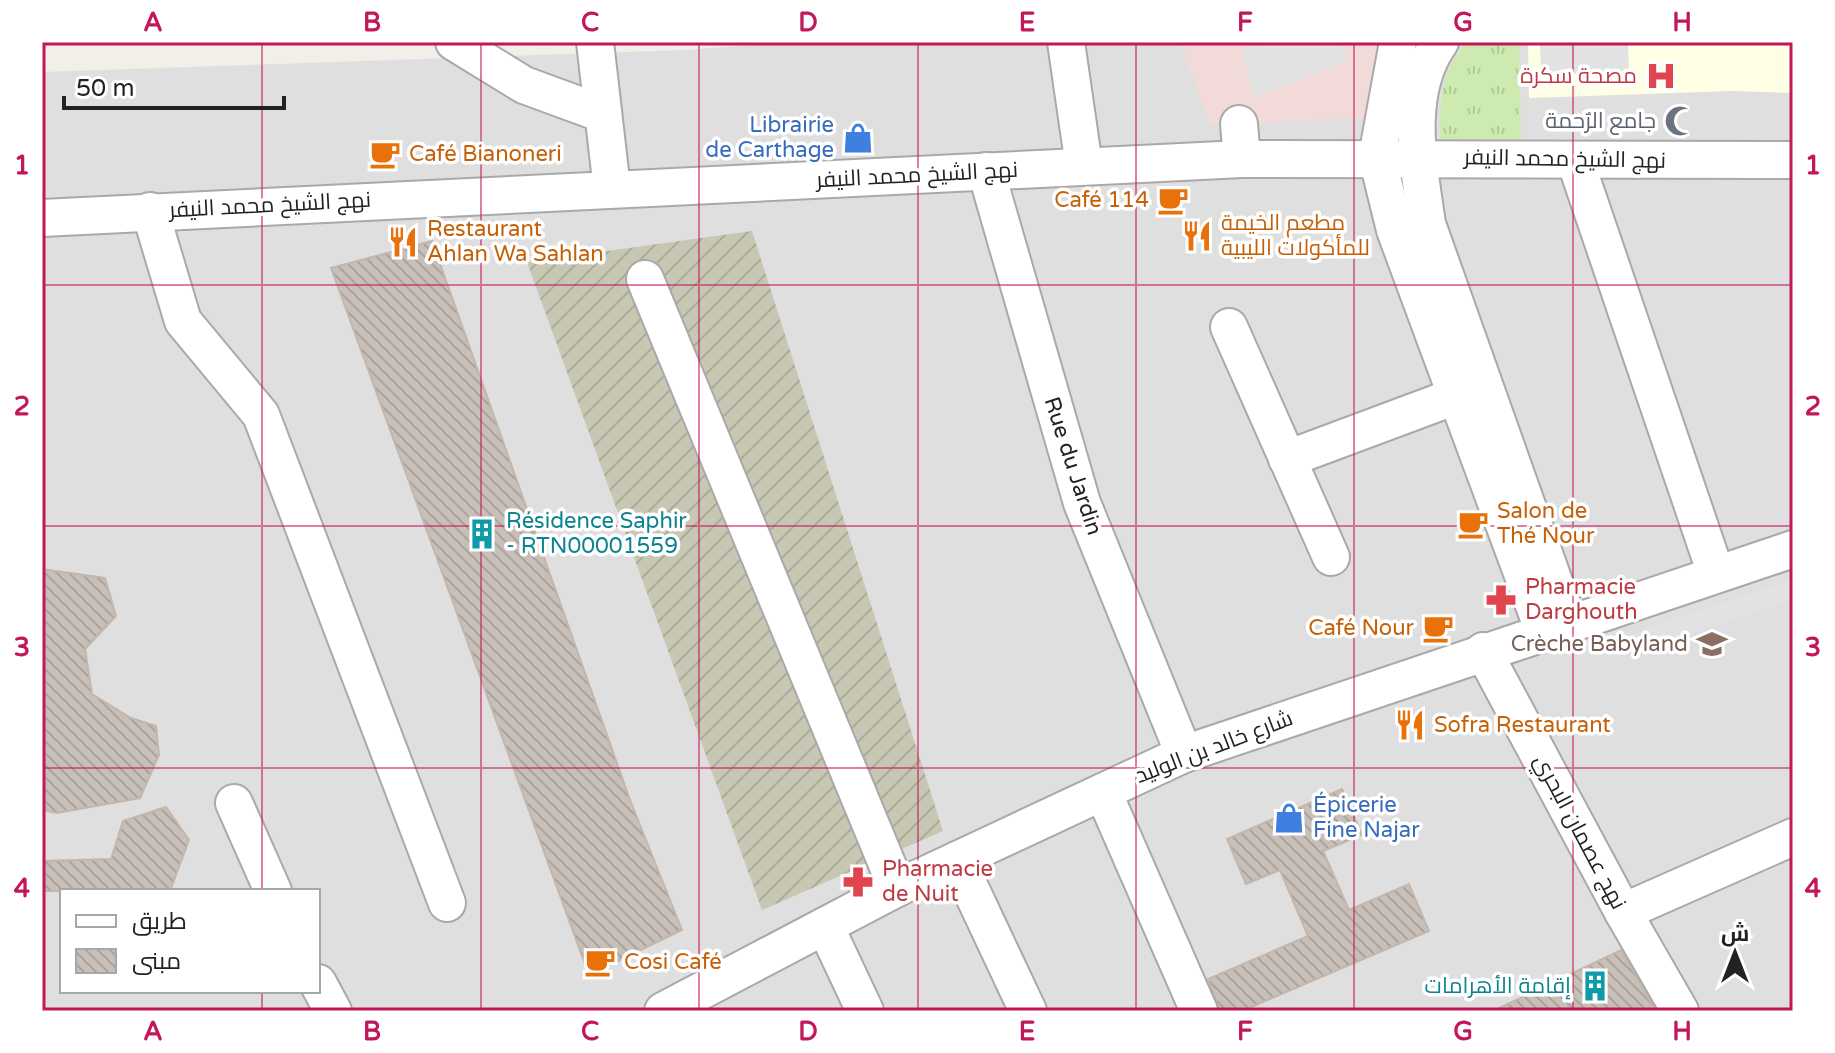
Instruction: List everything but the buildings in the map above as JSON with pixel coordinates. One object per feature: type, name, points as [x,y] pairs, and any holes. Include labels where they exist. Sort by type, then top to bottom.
[{"type":"street","points":[[454,42],[524,85],[603,114]]},
{"type":"street","points":[[595,42],[612,189]]},
{"type":"street","points":[[1066,42],[1084,166]]},
{"type":"street","points":[[1398,42],[1377,157],[1395,230],[1456,396],[1556,628]]},
{"type":"street","points":[[1440,42],[1432,54],[1417,101],[1417,157],[1427,224],[1556,628]]},
{"type":"street","name":"نهج الشيخ محمد النيفر","points":[[42,218],[1084,166],[1240,141],[1377,157],[1793,160]]},
{"type":"street","points":[[1575,160],[1716,574]]},
{"type":"street","name":"Rue du Jardin","points":[[986,171],[1082,503],[1184,754]]},
{"type":"street","points":[[150,211],[183,321],[261,415],[447,903]]},
{"type":"street","points":[[645,279],[897,888]]},
{"type":"street","points":[[1229,327],[1331,557]]},
{"type":"street","points":[[1287,459],[1456,396]]},
{"type":"street","name":"شارع خالد بن الوليد","points":[[663,1011],[897,888],[1184,754],[1793,549]]},
{"type":"street","name":"نهج عصمان البحري","points":[[1483,651],[1623,912],[1680,1011]]},
{"type":"street","points":[[1103,792],[1199,1011]]},
{"type":"street","points":[[234,803],[272,889]]},
{"type":"street","points":[[1623,912],[1793,837]]},
{"type":"street","points":[[957,860],[1028,1011]]},
{"type":"street","points":[[825,926],[865,1011]]},
{"type":"street","points":[[320,987],[333,1011]]},
{"type":"shaded area","points":[[791,42],[1793,42],[1793,1011],[42,1011],[42,72],[685,50]]},
{"type":"shaded area","points":[[1180,42],[1389,42],[1373,117],[1210,125]]},
{"type":"shaded area","points":[[1267,42],[1340,42],[1348,61],[1254,98],[1242,50]]},
{"type":"shaded area","name":"مصحة سكرة","points":[[1528,42],[1793,42],[1793,93],[1732,91],[1529,98]]},
{"type":"shaded area","points":[[1540,42],[1628,42],[1629,72],[1541,75]]},
{"type":"shaded area","points":[[752,231],[943,831],[762,910],[527,262]]},
{"type":"shaded area","points":[[1793,579],[1793,600],[1650,647],[1644,628]]},
{"type":"green space","points":[[1466,42],[1519,42],[1521,139],[1440,140],[1443,88],[1451,65]]},
{"type":"place","name":"مصحة سكرة","points":[[1661,76]]},
{"type":"place","name":"جامع الرٌحمة","points":[[1680,121]]},
{"type":"place","name":"Librairie de Carthage","points":[[858,138]]},
{"type":"place","name":"Café Bianoneri","points":[[385,154]]},
{"type":"place","name":"Café 114","points":[[1173,200]]},
{"type":"place","name":"مطعم الخيمة للمأكولات الليبية","points":[[1197,236]]},
{"type":"place","name":"Restaurant Ahlan Wa Sahlan","points":[[403,242]]},
{"type":"place","name":"Salon de Thé Nour","points":[[1473,524]]},
{"type":"place","name":"Résidence Saphir - RTN00001559","points":[[482,534]]},
{"type":"place","name":"Pharmacie Darghouth","points":[[1501,600]]},
{"type":"place","name":"Café Nour","points":[[1438,628]]},
{"type":"place","name":"Crèche Babyland","points":[[1712,644]]},
{"type":"place","name":"Sofra Restaurant","points":[[1410,725]]},
{"type":"place","name":"Épicerie Fine Najar","points":[[1289,818]]},
{"type":"place","name":"Pharmacie de Nuit","points":[[858,882]]},
{"type":"place","name":"Cosi Café","points":[[600,962]]},
{"type":"place","name":"إقامة الأهرامات","points":[[1595,986]]}]
